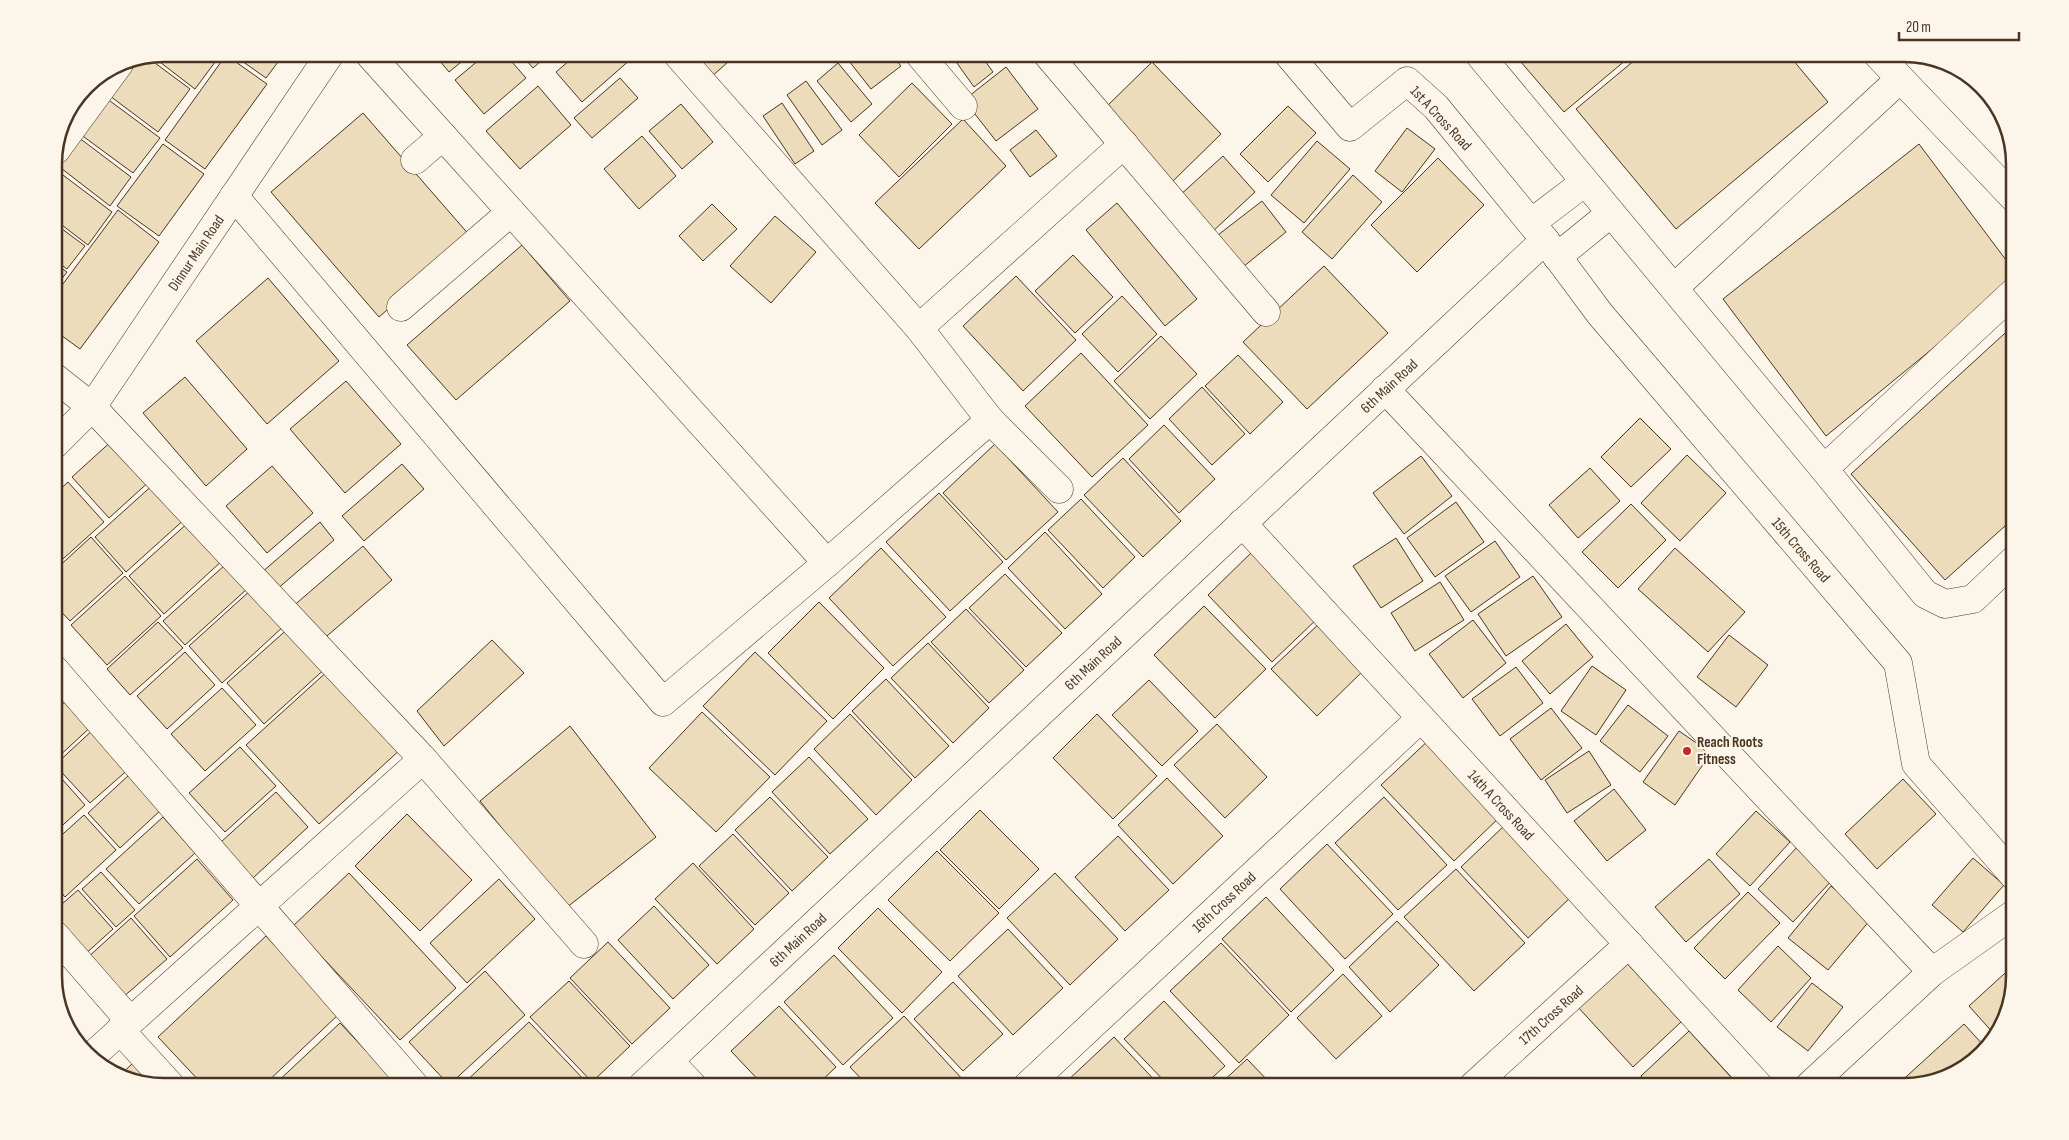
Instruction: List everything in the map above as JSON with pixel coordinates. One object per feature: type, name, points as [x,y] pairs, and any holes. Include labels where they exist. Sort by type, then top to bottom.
[{"type":"street","points":[[1054,62],[1266,312]]},
{"type":"street","name":"1st A Cross Road","points":[[1295,62],[1350,127],[1407,81],[1436,108],[1544,240]]},
{"type":"street","points":[[1486,62],[1824,469],[1925,594],[1945,604],[1973,599],[2006,568]]},
{"type":"street","points":[[1884,62],[2006,189]]},
{"type":"street","name":"Dinnur Main Road","points":[[63,436],[92,407],[324,63]]},
{"type":"street","points":[[377,63],[827,563]]},
{"type":"street","points":[[685,63],[918,328],[990,420],[1059,489]]},
{"type":"street","points":[[925,63],[963,106]]},
{"type":"street","points":[[1674,288],[1900,79]]},
{"type":"street","points":[[67,135],[106,81]]},
{"type":"street","points":[[415,160],[443,136]]},
{"type":"street","points":[[918,328],[1124,144]]},
{"type":"street","points":[[1544,240],[1585,182]]},
{"type":"street","points":[[234,196],[663,702],[827,563],[990,420]]},
{"type":"street","points":[[402,306],[511,212]]},
{"type":"street","points":[[1544,240],[1611,213]]},
{"type":"street","name":"6th Main Road","points":[[651,1078],[1544,240]]},
{"type":"street","name":"15th Cross Road","points":[[1544,240],[1600,314],[1898,663],[1916,764],[2006,867]]},
{"type":"street","points":[[1824,469],[2006,299]]},
{"type":"street","points":[[63,384],[92,407],[423,759],[584,944]]},
{"type":"street","points":[[1385,390],[1932,972]]},
{"type":"street","name":"14th A Cross Road","points":[[1242,523],[1753,1078]]},
{"type":"street","points":[[63,679],[408,1078]]},
{"type":"street","name":"16th Cross Road","points":[[1036,1078],[1421,718]]},
{"type":"street","points":[[97,1052],[423,759]]},
{"type":"street","points":[[1818,1078],[1932,972],[2006,919]]},
{"type":"street","name":"17th Cross Road","points":[[1482,1078],[1629,944]]},
{"type":"street","points":[[63,945],[165,1078]]},
{"type":"street","points":[[669,1061],[685,1078]]},
{"type":"building","points":[[1152,62],[1221,134],[1172,182],[1102,111]]},
{"type":"building","points":[[1521,62],[1623,62],[1564,112]]},
{"type":"building","points":[[1632,62],[1795,62],[1828,102],[1676,229],[1576,109]]},
{"type":"building","points":[[155,63],[190,89],[158,132],[110,96],[130,68],[144,64]]},
{"type":"building","points":[[161,63],[214,63],[195,89]]},
{"type":"building","points":[[220,63],[237,63],[267,84],[205,169],[165,140]]},
{"type":"building","points":[[245,63],[277,63],[266,78]]},
{"type":"building","points":[[441,63],[460,63],[449,72]]},
{"type":"building","points":[[475,63],[513,63],[526,78],[484,114],[455,80]]},
{"type":"building","points":[[529,63],[539,63],[533,68]]},
{"type":"building","points":[[567,63],[627,63],[582,102],[556,72]]},
{"type":"building","points":[[696,63],[727,63],[710,78]]},
{"type":"building","points":[[838,63],[872,104],[851,122],[817,81]]},
{"type":"building","points":[[850,63],[898,63],[901,66],[871,89]]},
{"type":"building","points":[[957,63],[986,63],[993,72],[974,87]]},
{"type":"building","points":[[1006,67],[1038,109],[996,141],[964,100]]},
{"type":"building","points":[[620,78],[638,98],[592,138],[574,118]]},
{"type":"building","points":[[806,81],[842,130],[822,145],[787,95]]},
{"type":"building","points":[[912,83],[952,124],[899,177],[859,135]]},
{"type":"building","points":[[538,86],[571,125],[520,169],[486,131]]},
{"type":"building","points":[[106,98],[160,138],[133,173],[80,134]]},
{"type":"building","points":[[782,103],[814,151],[795,164],[763,116]]},
{"type":"building","points":[[681,104],[713,142],[682,169],[649,131]]},
{"type":"building","points":[[1288,106],[1316,133],[1268,182],[1240,154]]},
{"type":"building","points":[[363,113],[471,237],[379,317],[271,192]]},
{"type":"building","points":[[963,119],[1006,166],[919,249],[875,203]]},
{"type":"building","points":[[1407,128],[1435,149],[1402,192],[1375,171]]},
{"type":"building","points":[[1036,130],[1057,156],[1030,177],[1010,150]]},
{"type":"building","points":[[642,136],[676,176],[639,209],[604,169]]},
{"type":"building","points":[[78,137],[131,177],[110,206],[63,170],[63,157]]},
{"type":"building","points":[[1317,141],[1350,169],[1304,223],[1271,195]]},
{"type":"building","points":[[163,144],[204,174],[159,236],[117,206]]},
{"type":"building","points":[[1919,144],[2006,260],[2006,288],[1826,436],[1723,299]]},
{"type":"building","points":[[1223,156],[1255,192],[1211,233],[1178,197]]},
{"type":"building","points":[[1438,158],[1484,205],[1417,272],[1371,225]]},
{"type":"building","points":[[63,175],[112,212],[88,245],[63,226]]},
{"type":"building","points":[[1353,175],[1382,202],[1332,259],[1302,232]]},
{"type":"building","points":[[1262,201],[1286,232],[1243,267],[1218,235]]},
{"type":"building","points":[[1117,203],[1197,299],[1165,326],[1086,230]]},
{"type":"building","points":[[712,204],[737,229],[703,261],[679,236]]},
{"type":"building","points":[[118,210],[159,242],[80,349],[63,337],[63,284]]},
{"type":"building","points":[[775,216],[816,252],[771,303],[730,266]]},
{"type":"building","points":[[63,230],[85,246],[67,269],[63,266]]},
{"type":"building","points":[[522,245],[570,301],[456,400],[407,345]]},
{"type":"building","points":[[1073,255],[1113,297],[1075,333],[1035,291]]},
{"type":"building","points":[[1324,266],[1388,333],[1307,409],[1243,342]]},
{"type":"building","points":[[63,269],[67,272],[63,277]]},
{"type":"building","points":[[1016,276],[1076,340],[1023,391],[963,326]]},
{"type":"building","points":[[268,278],[339,361],[267,424],[196,341]]},
{"type":"building","points":[[1122,296],[1157,334],[1118,372],[1082,334]]},
{"type":"building","points":[[2006,332],[2006,525],[1945,580],[1851,474]]},
{"type":"building","points":[[1161,336],[1197,374],[1150,419],[1114,381]]},
{"type":"building","points":[[1081,353],[1148,425],[1092,477],[1025,406]]},
{"type":"building","points":[[1238,355],[1283,402],[1250,434],[1205,386]]},
{"type":"building","points":[[185,377],[247,449],[206,486],[143,413]]},
{"type":"building","points":[[346,381],[401,444],[345,493],[290,429]]},
{"type":"building","points":[[1202,387],[1245,434],[1212,465],[1169,419]]},
{"type":"building","points":[[1640,418],[1671,449],[1631,487],[1601,457]]},
{"type":"building","points":[[1164,425],[1215,479],[1179,513],[1129,459]]},
{"type":"building","points":[[115,438],[152,479],[109,518],[72,477]]},
{"type":"building","points":[[995,444],[1058,512],[1006,560],[943,493]]},
{"type":"building","points":[[1687,455],[1726,493],[1680,541],[1641,503]]},
{"type":"building","points":[[1421,456],[1452,496],[1404,534],[1373,493]]},
{"type":"building","points":[[1123,458],[1181,521],[1143,557],[1084,495]]},
{"type":"building","points":[[402,464],[424,489],[364,541],[342,516]]},
{"type":"building","points":[[272,466],[313,513],[267,553],[226,506]]},
{"type":"building","points":[[1590,468],[1620,501],[1578,538],[1549,505]]},
{"type":"building","points":[[68,482],[104,522],[63,559],[63,487]]},
{"type":"building","points":[[156,482],[187,517],[126,572],[95,537]]},
{"type":"building","points":[[939,493],[1003,562],[950,611],[886,542]]},
{"type":"building","points":[[1081,499],[1135,557],[1103,588],[1048,530]]},
{"type":"building","points":[[1456,502],[1484,542],[1435,577],[1407,538]]},
{"type":"building","points":[[1631,504],[1666,540],[1618,588],[1582,552]]},
{"type":"building","points":[[190,521],[224,559],[164,614],[129,576]]},
{"type":"building","points":[[320,522],[334,540],[276,590],[261,573]]},
{"type":"building","points":[[1045,532],[1102,594],[1065,629],[1008,568]]},
{"type":"building","points":[[91,537],[123,573],[70,621],[63,614],[63,563]]},
{"type":"building","points":[[1396,538],[1423,581],[1381,608],[1353,566]]},
{"type":"building","points":[[1495,541],[1520,577],[1471,612],[1445,576]]},
{"type":"building","points":[[363,546],[392,580],[320,642],[291,608]]},
{"type":"building","points":[[881,548],[946,617],[893,666],[829,598]]},
{"type":"building","points":[[1675,548],[1745,612],[1708,652],[1638,589]]},
{"type":"building","points":[[1255,549],[1320,616],[1272,662],[1208,595]]},
{"type":"building","points":[[225,565],[247,589],[185,645],[163,621]]},
{"type":"building","points":[[1005,574],[1062,633],[1026,667],[969,608]]},
{"type":"building","points":[[125,576],[161,616],[107,665],[71,625]]},
{"type":"building","points":[[1533,576],[1562,617],[1506,656],[1478,614]]},
{"type":"building","points":[[1440,582],[1464,620],[1415,651],[1391,613]]},
{"type":"building","points":[[252,589],[285,625],[222,683],[189,646]]},
{"type":"building","points":[[819,602],[884,668],[833,719],[768,653]]},
{"type":"building","points":[[1204,606],[1266,669],[1215,718],[1154,655]]},
{"type":"building","points":[[966,609],[1024,670],[989,703],[931,642]]},
{"type":"building","points":[[1473,620],[1506,663],[1463,698],[1429,654]]},
{"type":"building","points":[[158,622],[183,648],[130,695],[107,669]]},
{"type":"building","points":[[1321,622],[1366,668],[1317,716],[1271,669]]},
{"type":"building","points":[[1566,624],[1593,657],[1550,694],[1522,661]]},
{"type":"building","points":[[291,626],[328,666],[264,724],[227,683]]},
{"type":"building","points":[[1729,635],[1768,665],[1736,707],[1697,677]]},
{"type":"building","points":[[492,640],[524,673],[444,746],[417,711]]},
{"type":"building","points":[[928,643],[989,708],[953,743],[891,678]]},
{"type":"building","points":[[185,652],[215,685],[167,729],[137,696]]},
{"type":"building","points":[[755,652],[827,721],[775,775],[703,706]]},
{"type":"building","points":[[1592,666],[1626,690],[1596,735],[1561,711]]},
{"type":"building","points":[[1516,667],[1543,703],[1500,736],[1472,699]]},
{"type":"building","points":[[330,669],[402,748],[319,824],[246,745]]},
{"type":"building","points":[[886,679],[949,746],[915,778],[852,711]]},
{"type":"building","points":[[1149,680],[1198,731],[1162,766],[1112,715]]},
{"type":"building","points":[[222,688],[256,725],[205,771],[171,734]]},
{"type":"building","points":[[63,689],[68,694],[63,698]]},
{"type":"building","points":[[71,697],[95,723],[63,753],[63,704]]},
{"type":"building","points":[[1628,705],[1668,736],[1640,772],[1600,741]]},
{"type":"building","points":[[1551,708],[1582,748],[1541,780],[1510,739]]},
{"type":"building","points":[[702,712],[770,777],[716,832],[649,768]]},
{"type":"building","points":[[850,714],[912,780],[876,815],[814,749]]},
{"type":"building","points":[[1097,714],[1157,776],[1113,819],[1053,758]]},
{"type":"building","points":[[1217,724],[1267,777],[1225,818],[1174,765]]},
{"type":"building","points":[[570,726],[656,837],[566,908],[480,801]]},
{"type":"building","points":[[96,727],[131,767],[90,803],[63,774],[63,758]]},
{"type":"building","points":[[1679,731],[1711,753],[1675,805],[1643,782]]},
{"type":"building","points":[[1431,738],[1502,815],[1454,861],[1381,785]]},
{"type":"building","points":[[240,747],[276,786],[225,832],[189,793]]},
{"type":"building","points":[[1589,751],[1611,785],[1567,813],[1545,780]]},
{"type":"building","points":[[809,757],[868,819],[830,854],[772,792]]},
{"type":"building","points":[[130,774],[162,809],[120,848],[88,813]]},
{"type":"building","points":[[1167,778],[1223,836],[1173,884],[1118,825]]},
{"type":"building","points":[[1903,779],[1936,814],[1877,869],[1845,834]]},
{"type":"building","points":[[63,780],[85,805],[63,825]]},
{"type":"building","points":[[1614,789],[1646,830],[1607,861],[1574,821]]},
{"type":"building","points":[[276,792],[308,827],[253,878],[221,842]]},
{"type":"building","points":[[770,797],[828,857],[792,891],[735,830]]},
{"type":"building","points":[[1384,797],[1447,865],[1398,910],[1335,843]]},
{"type":"building","points":[[980,810],[1039,869],[999,909],[940,850]]},
{"type":"building","points":[[1756,811],[1790,842],[1750,886],[1716,854]]},
{"type":"building","points":[[407,814],[472,880],[420,931],[355,866]]},
{"type":"building","points":[[84,815],[116,850],[65,897],[63,895],[63,834]]},
{"type":"building","points":[[163,817],[195,853],[139,904],[106,869]]},
{"type":"building","points":[[1505,825],[1572,896],[1528,938],[1461,867]]},
{"type":"building","points":[[733,834],[789,893],[755,925],[699,866]]},
{"type":"building","points":[[1118,836],[1169,890],[1125,931],[1075,877]]},
{"type":"building","points":[[1327,844],[1393,914],[1345,959],[1280,889]]},
{"type":"building","points":[[1800,844],[1835,877],[1793,922],[1758,889]]},
{"type":"building","points":[[937,851],[999,913],[950,961],[888,900]]},
{"type":"building","points":[[1973,858],[2004,885],[1963,932],[1932,905]]},
{"type":"building","points":[[197,859],[233,900],[170,957],[134,916]]},
{"type":"building","points":[[1709,859],[1740,894],[1686,942],[1655,907]]},
{"type":"building","points":[[693,863],[754,929],[717,964],[655,899]]},
{"type":"building","points":[[1456,869],[1525,943],[1474,991],[1404,917]]},
{"type":"building","points":[[101,872],[135,910],[116,927],[82,889]]},
{"type":"building","points":[[349,873],[456,988],[400,1040],[293,926]]},
{"type":"building","points":[[1055,873],[1118,939],[1070,985],[1007,918]]},
{"type":"building","points":[[499,879],[535,919],[467,983],[430,943]]},
{"type":"building","points":[[1831,886],[1871,919],[1828,970],[1788,938]]},
{"type":"building","points":[[78,890],[113,929],[83,956],[63,934],[63,903]]},
{"type":"building","points":[[1748,892],[1780,923],[1725,979],[1694,948]]},
{"type":"building","points":[[1266,897],[1334,970],[1291,1012],[1222,939]]},
{"type":"building","points":[[654,906],[709,965],[673,999],[618,940]]},
{"type":"building","points":[[878,908],[942,972],[902,1013],[838,948]]},
{"type":"building","points":[[131,918],[167,959],[122,998],[86,959]]},
{"type":"building","points":[[1397,921],[1439,965],[1390,1012],[1349,967]]},
{"type":"building","points":[[1008,929],[1063,988],[1013,1035],[958,976]]},
{"type":"building","points":[[266,936],[339,1014],[271,1078],[196,1078],[158,1037]]},
{"type":"building","points":[[608,942],[670,1008],[632,1044],[570,978]]},
{"type":"building","points":[[1221,943],[1289,1015],[1239,1063],[1170,991]]},
{"type":"building","points":[[1778,946],[1811,978],[1771,1022],[1738,990]]},
{"type":"building","points":[[834,955],[893,1018],[843,1065],[784,1002]]},
{"type":"building","points":[[1624,960],[1681,1022],[1633,1067],[1576,1005]]},
{"type":"building","points":[[485,971],[525,1015],[457,1078],[442,1078],[409,1042]]},
{"type":"building","points":[[2006,972],[2006,989],[2003,1002],[1999,1015],[1990,1030],[1969,1006]]},
{"type":"building","points":[[1343,974],[1382,1016],[1336,1059],[1297,1018]]},
{"type":"building","points":[[569,981],[630,1046],[596,1078],[588,1078],[530,1017]]},
{"type":"building","points":[[953,982],[1003,1034],[963,1071],[914,1019]]},
{"type":"building","points":[[1812,983],[1843,1007],[1808,1051],[1777,1027]]},
{"type":"building","points":[[1164,1001],[1225,1066],[1212,1078],[1161,1078],[1124,1039]]},
{"type":"building","points":[[779,1006],[836,1067],[824,1078],[756,1078],[731,1051]]},
{"type":"building","points":[[904,1016],[961,1078],[860,1078],[850,1067]]},
{"type":"building","points":[[529,1022],[582,1078],[470,1078]]},
{"type":"building","points":[[340,1023],[392,1078],[282,1078]]},
{"type":"building","points":[[1964,1024],[1981,1043],[1972,1052],[1950,1067],[1925,1076],[1905,1078]]},
{"type":"building","points":[[1689,1031],[1732,1078],[1643,1078],[1641,1076]]},
{"type":"building","points":[[1114,1037],[1152,1078],[1070,1078]]},
{"type":"building","points":[[1247,1059],[1265,1078],[1227,1078]]},
{"type":"building","points":[[133,1063],[144,1075],[138,1074],[125,1070]]},
{"type":"place","name":"Reach Roots Fitness","points":[[1687,751]]}]
